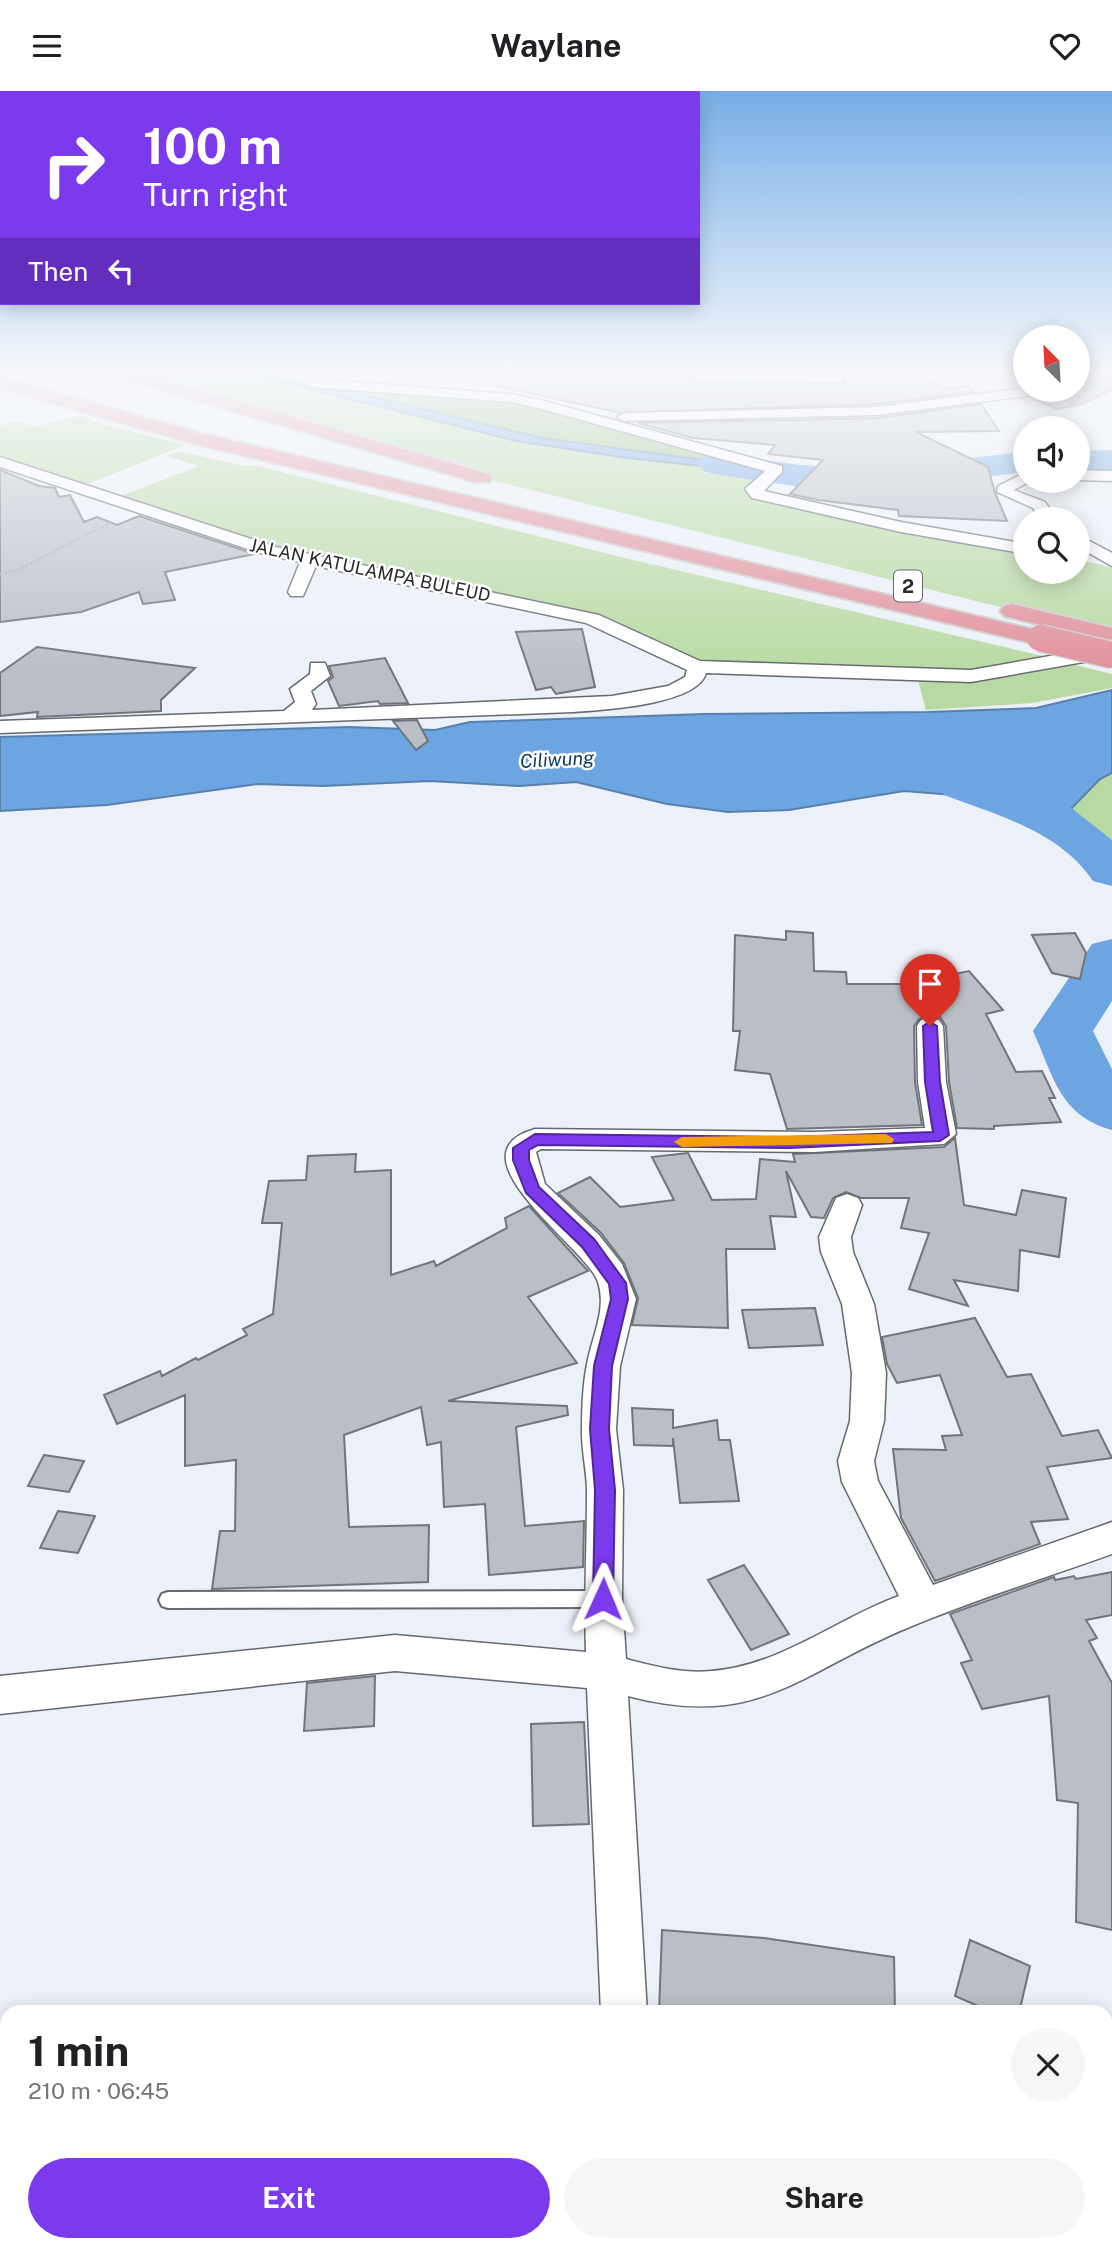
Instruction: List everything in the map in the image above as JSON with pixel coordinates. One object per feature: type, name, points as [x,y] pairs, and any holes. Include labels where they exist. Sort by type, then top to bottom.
[{"type":"highway","points":[[334,473],[405,486]]},
{"type":"highway","name":"2","points":[[349,473],[1112,653]]},
{"type":"highway","points":[[467,473],[505,484]]},
{"type":"highway","name":"2","points":[[750,547],[1112,635]]},
{"type":"street","name":"JALAN KATULAMPA BULEUD","points":[[30,473],[272,551],[592,619],[697,667]]},
{"type":"street","points":[[771,473],[754,489],[758,495],[901,527],[1013,547]]},
{"type":"street","points":[[1090,475],[1112,476]]},
{"type":"street","points":[[1013,484],[1004,489],[1005,492],[1040,507]]},
{"type":"street","points":[[1090,547],[1112,561]]},
{"type":"street","points":[[297,592],[310,559]]},
{"type":"street","points":[[1090,562],[1112,567]]},
{"type":"street","points":[[0,727],[288,718],[624,700],[680,689],[694,680],[697,667],[862,670],[971,676],[1112,653]]},
{"type":"street","points":[[288,718],[306,704],[300,688],[320,676],[318,667]]},
{"type":"street","points":[[624,2005],[603,1599],[605,1490],[600,1416],[603,1366],[620,1299],[617,1283],[588,1243],[532,1189],[521,1160],[521,1148],[535,1139],[802,1142],[941,1135],[932,1082],[930,1026]]},
{"type":"street","points":[[847,1205],[835,1237],[837,1252],[858,1304],[869,1373],[867,1421],[856,1461],[860,1482],[923,1604]]},
{"type":"street","points":[[0,1695],[395,1653],[607,1672],[667,1688],[710,1690],[765,1679],[897,1614],[1112,1538]]},
{"type":"lane","points":[[168,1600],[603,1599]]},
{"type":"path","points":[[0,574],[18,570],[139,508]]},
{"type":"green space","points":[[31,473],[116,473],[78,488]]},
{"type":"green space","points":[[181,473],[285,473],[621,557],[1047,657],[951,674],[704,673],[602,622],[308,562],[111,500]]},
{"type":"green space","points":[[462,473],[770,474],[758,495],[1013,547],[1013,584],[1090,584],[1090,562],[1112,567],[1112,635]]},
{"type":"green space","points":[[1063,662],[1112,674],[1112,688],[1032,703],[926,710],[918,680],[973,680],[1010,676],[1046,669]]},
{"type":"green space","points":[[1112,773],[1112,840],[1073,821],[1066,814],[1100,779]]},
{"type":"water","points":[[765,473],[807,474],[804,477]]},
{"type":"water","name":"Ciliwung","points":[[1112,690],[1112,773],[1100,779],[1066,814],[1039,816],[967,796],[904,791],[789,810],[728,812],[667,804],[576,782],[519,786],[430,781],[323,786],[257,784],[107,805],[0,811],[0,737],[348,727],[435,730],[470,722],[704,714],[1036,708]]},
{"type":"building","points":[[0,473],[7,473],[39,486],[55,488],[59,497],[70,495],[84,522],[97,517],[117,525],[139,516],[255,554],[165,572],[175,600],[143,604],[139,592],[81,612],[0,622]]},
{"type":"building","points":[[811,473],[990,473],[1007,521],[899,516],[898,510],[790,494]]},
{"type":"building","points":[[582,629],[595,687],[556,694],[551,687],[536,690],[516,632]]},
{"type":"building","points":[[37,647],[195,668],[161,700],[161,711],[37,717],[38,712],[0,716],[0,673]]},
{"type":"building","points":[[385,658],[408,703],[380,704],[378,701],[339,706],[328,681],[333,677],[329,666]]},
{"type":"building","points":[[417,720],[428,741],[416,750],[393,721]]},
{"type":"building","points":[[786,931],[813,933],[814,971],[846,972],[847,984],[906,984],[969,971],[1003,1010],[986,1014],[1016,1072],[1042,1071],[1055,1098],[1049,1098],[1061,1122],[994,1126],[994,1129],[957,1128],[949,1082],[946,1026],[940,1017],[929,1015],[919,1019],[914,1026],[915,1082],[922,1125],[787,1129],[770,1074],[735,1070],[740,1031],[733,1031],[735,935],[786,940]]},
{"type":"building","points":[[1075,933],[1086,953],[1080,979],[1052,973],[1032,935]]},
{"type":"building","points":[[955,1138],[964,1205],[1016,1215],[1022,1190],[1066,1198],[1059,1257],[1020,1250],[1018,1291],[954,1280],[968,1306],[909,1289],[929,1233],[901,1228],[909,1198],[861,1198],[846,1192],[833,1198],[824,1218],[811,1217],[786,1171],[796,1217],[770,1216],[775,1249],[726,1249],[728,1328],[632,1325],[638,1298],[624,1263],[601,1233],[558,1193],[590,1177],[620,1207],[674,1200],[652,1157],[688,1153],[712,1200],[756,1199],[760,1159],[795,1162],[793,1154],[944,1147]]},
{"type":"building","points":[[356,1154],[355,1172],[391,1170],[391,1275],[434,1261],[436,1266],[507,1228],[505,1218],[529,1206],[588,1271],[528,1297],[577,1363],[448,1401],[567,1406],[568,1415],[516,1427],[525,1526],[584,1521],[583,1567],[489,1575],[485,1504],[444,1507],[441,1442],[427,1445],[421,1407],[344,1435],[349,1527],[429,1525],[428,1582],[212,1589],[220,1531],[235,1531],[236,1460],[185,1466],[185,1395],[117,1424],[104,1395],[160,1371],[162,1376],[196,1358],[198,1360],[247,1335],[243,1329],[273,1314],[282,1223],[262,1223],[269,1181],[306,1180],[308,1156]]},
{"type":"building","points":[[815,1308],[823,1345],[749,1348],[742,1310]]},
{"type":"building","points":[[975,1318],[1007,1377],[1031,1374],[1062,1436],[1098,1430],[1112,1458],[1047,1467],[1068,1519],[1031,1522],[1040,1544],[935,1581],[901,1518],[893,1449],[946,1450],[942,1436],[962,1435],[940,1375],[897,1383],[887,1364],[882,1337]]},
{"type":"building","points":[[632,1408],[673,1410],[673,1428],[717,1420],[719,1440],[730,1440],[739,1501],[680,1503],[673,1438],[673,1446],[634,1445]]},
{"type":"building","points":[[44,1455],[84,1461],[69,1492],[28,1486]]},
{"type":"building","points":[[58,1511],[95,1516],[78,1553],[40,1548]]},
{"type":"building","points":[[744,1565],[789,1634],[751,1650],[708,1580]]},
{"type":"building","points":[[1112,1572],[1112,1615],[1086,1620],[1097,1638],[1089,1641],[1112,1683],[1112,1930],[1076,1922],[1078,1803],[1057,1800],[1049,1696],[982,1709],[961,1663],[972,1660],[950,1614],[1054,1577],[1055,1580],[1074,1576],[1076,1579]]},
{"type":"building","points":[[375,1676],[374,1726],[304,1731],[307,1683]]},
{"type":"building","points":[[584,1722],[589,1824],[533,1826],[531,1724]]},
{"type":"building","points":[[662,1930],[764,1938],[894,1957],[895,2005],[659,2005]]},
{"type":"building","points":[[970,1940],[1030,1966],[1021,2005],[976,2005],[955,1996]]},
{"type":"waterway","points":[[778,473],[866,480],[932,473]]},
{"type":"waterway","points":[[961,785],[1052,818],[1109,863],[1112,870]]},
{"type":"waterway","points":[[1112,956],[1063,1031],[1094,1096],[1112,1109]]},
{"type":"slow traffic","points":[[682,1142],[886,1139]]},
{"type":"route","points":[[603,1599],[605,1490],[599,1429],[601,1391],[603,1366],[620,1299],[617,1283],[611,1272],[588,1243],[532,1189],[521,1160],[523,1144],[535,1139],[605,1142],[814,1142],[941,1135],[932,1082],[930,1026]]}]
